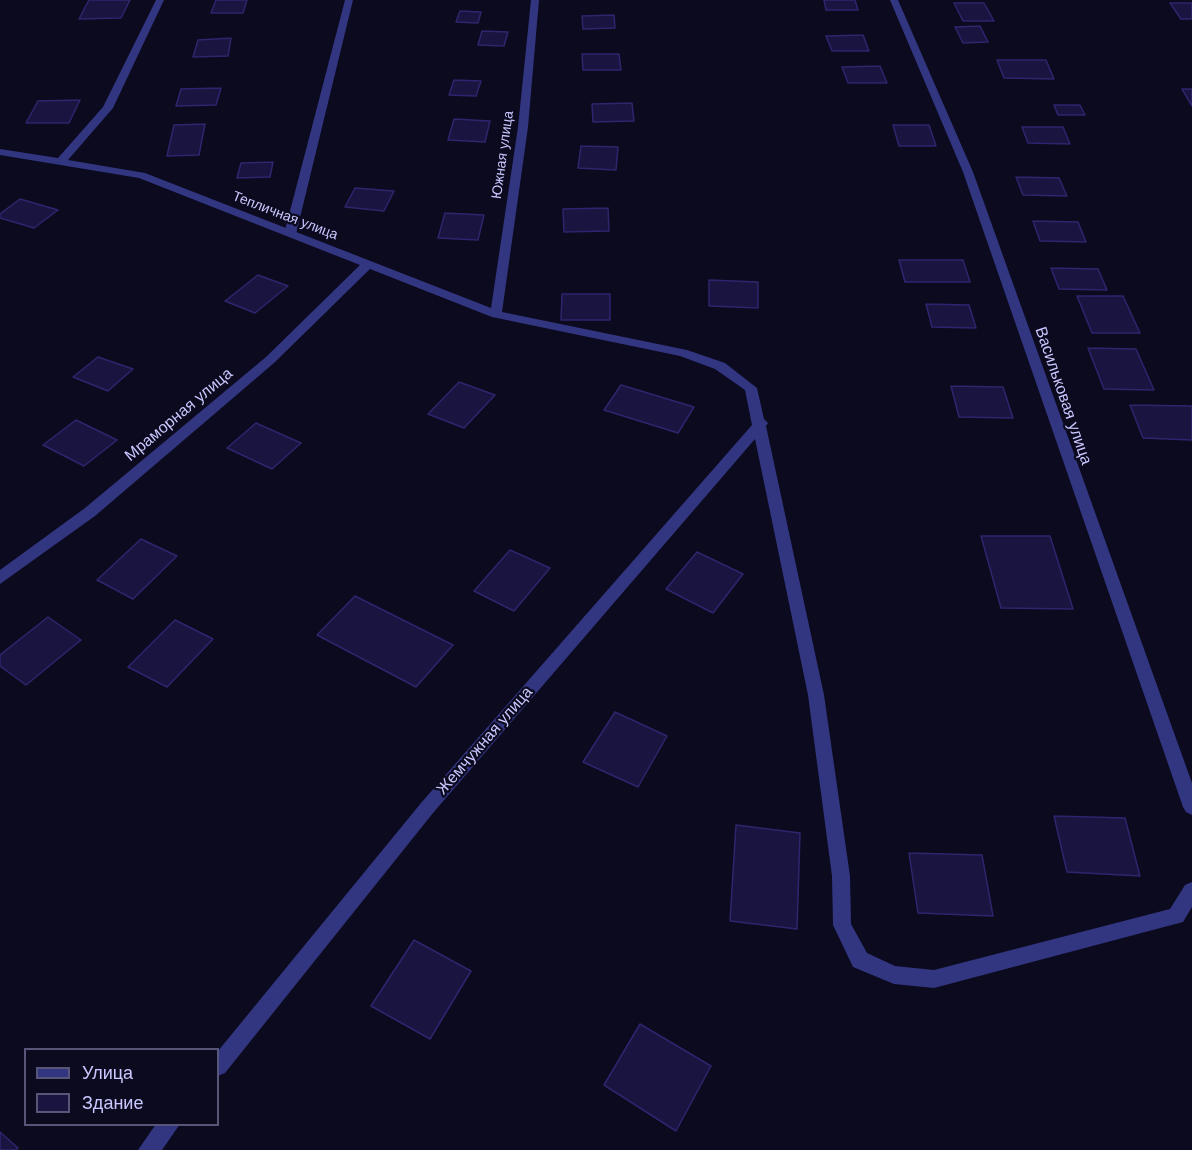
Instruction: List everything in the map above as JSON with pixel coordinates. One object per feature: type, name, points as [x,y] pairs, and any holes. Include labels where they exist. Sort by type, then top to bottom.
[{"type":"street","points":[[61,162],[108,108],[160,0]]},
{"type":"street","points":[[290,234],[349,0]]},
{"type":"street","name":"Южная улица","points":[[496,314],[523,127],[535,0]]},
{"type":"street","name":"Васильковая улица","points":[[894,0],[968,172],[1192,807]]},
{"type":"street","name":"Тепличная улица","points":[[1,153],[141,175],[496,314],[683,353],[720,366],[751,388],[761,423],[816,695],[841,876],[842,925],[860,960],[894,975],[934,979],[1176,916],[1192,891]]},
{"type":"street","name":"Мраморная улица","points":[[0,578],[90,512],[270,360],[368,264]]},
{"type":"street","name":"Жемчужная улица","points":[[219,1065],[427,808],[761,423]]},
{"type":"street","points":[[150,1150],[169,1126]]},
{"type":"building","points":[[89,0],[130,0],[121,18],[79,19]]},
{"type":"building","points":[[216,0],[247,0],[243,13],[211,13]]},
{"type":"building","points":[[824,0],[855,0],[858,10],[826,10]]},
{"type":"building","points":[[954,3],[984,3],[994,21],[963,21]]},
{"type":"building","points":[[1170,3],[1192,3],[1192,19],[1181,19]]},
{"type":"building","points":[[460,11],[481,12],[478,23],[456,22]]},
{"type":"building","points":[[614,15],[615,28],[583,29],[582,16]]},
{"type":"building","points":[[980,26],[988,42],[963,43],[955,27]]},
{"type":"building","points":[[482,31],[508,32],[504,46],[478,45]]},
{"type":"building","points":[[863,35],[869,51],[832,51],[826,36]]},
{"type":"building","points":[[231,38],[228,56],[193,57],[198,40]]},
{"type":"building","points":[[582,54],[619,54],[621,70],[583,70]]},
{"type":"building","points":[[997,60],[1046,60],[1054,79],[1004,78]]},
{"type":"building","points":[[880,66],[887,83],[848,83],[842,67]]},
{"type":"building","points":[[454,80],[481,81],[476,96],[449,95]]},
{"type":"building","points":[[221,88],[216,105],[176,106],[181,89]]},
{"type":"building","points":[[1182,89],[1192,89],[1192,106]]},
{"type":"building","points":[[80,100],[69,123],[26,123],[38,101]]},
{"type":"building","points":[[632,103],[634,121],[593,122],[592,104]]},
{"type":"building","points":[[1054,105],[1080,105],[1085,115],[1058,115]]},
{"type":"building","points":[[454,119],[490,121],[485,142],[448,140]]},
{"type":"building","points":[[205,124],[199,155],[167,156],[174,125]]},
{"type":"building","points":[[893,125],[929,125],[936,146],[899,146]]},
{"type":"building","points":[[1022,127],[1063,127],[1070,144],[1028,143]]},
{"type":"building","points":[[581,146],[618,147],[616,170],[578,168]]},
{"type":"building","points":[[273,162],[270,177],[237,178],[241,163]]},
{"type":"building","points":[[1016,177],[1059,178],[1067,196],[1023,195]]},
{"type":"building","points":[[355,188],[394,191],[384,211],[345,207]]},
{"type":"building","points":[[20,199],[58,210],[34,228],[0,218],[0,214]]},
{"type":"building","points":[[608,208],[609,231],[564,232],[563,209]]},
{"type":"building","points":[[445,213],[484,215],[478,240],[438,238]]},
{"type":"building","points":[[1033,221],[1078,222],[1086,242],[1040,241]]},
{"type":"building","points":[[899,260],[963,260],[970,282],[905,282]]},
{"type":"building","points":[[1051,268],[1098,269],[1107,290],[1059,289]]},
{"type":"building","points":[[258,275],[288,286],[255,313],[225,301]]},
{"type":"building","points":[[709,280],[758,282],[758,308],[709,306]]},
{"type":"building","points":[[562,294],[610,294],[610,320],[561,320]]},
{"type":"building","points":[[1077,296],[1123,296],[1140,333],[1092,333]]},
{"type":"building","points":[[926,304],[969,305],[976,328],[932,327]]},
{"type":"building","points":[[1088,348],[1136,349],[1154,390],[1104,389]]},
{"type":"building","points":[[98,357],[133,369],[108,391],[73,377]]},
{"type":"building","points":[[459,382],[495,395],[464,428],[428,414]]},
{"type":"building","points":[[621,385],[694,407],[678,433],[604,410]]},
{"type":"building","points":[[951,386],[1003,387],[1013,418],[959,417]]},
{"type":"building","points":[[1130,405],[1192,406],[1192,440],[1143,438]]},
{"type":"building","points":[[76,420],[117,440],[84,466],[43,445]]},
{"type":"building","points":[[256,423],[301,443],[272,469],[227,448]]},
{"type":"building","points":[[981,536],[1050,536],[1073,609],[1001,608]]},
{"type":"building","points":[[141,539],[177,556],[133,599],[97,580]]},
{"type":"building","points":[[510,550],[550,568],[514,611],[474,591]]},
{"type":"building","points":[[697,552],[743,574],[713,613],[666,589]]},
{"type":"building","points":[[355,596],[453,645],[416,687],[317,635]]},
{"type":"building","points":[[48,617],[81,640],[26,685],[0,666],[0,655]]},
{"type":"building","points":[[175,620],[213,639],[167,687],[128,667]]},
{"type":"building","points":[[615,712],[667,736],[638,787],[583,762]]},
{"type":"building","points":[[1054,816],[1125,818],[1140,876],[1067,872]]},
{"type":"building","points":[[736,825],[800,833],[797,929],[730,921]]},
{"type":"building","points":[[909,853],[982,855],[993,916],[918,913]]},
{"type":"building","points":[[414,940],[471,971],[430,1039],[371,1006]]},
{"type":"building","points":[[640,1024],[711,1066],[676,1131],[604,1085]]},
{"type":"building","points":[[0,1132],[18,1148],[16,1150],[0,1150]]}]
